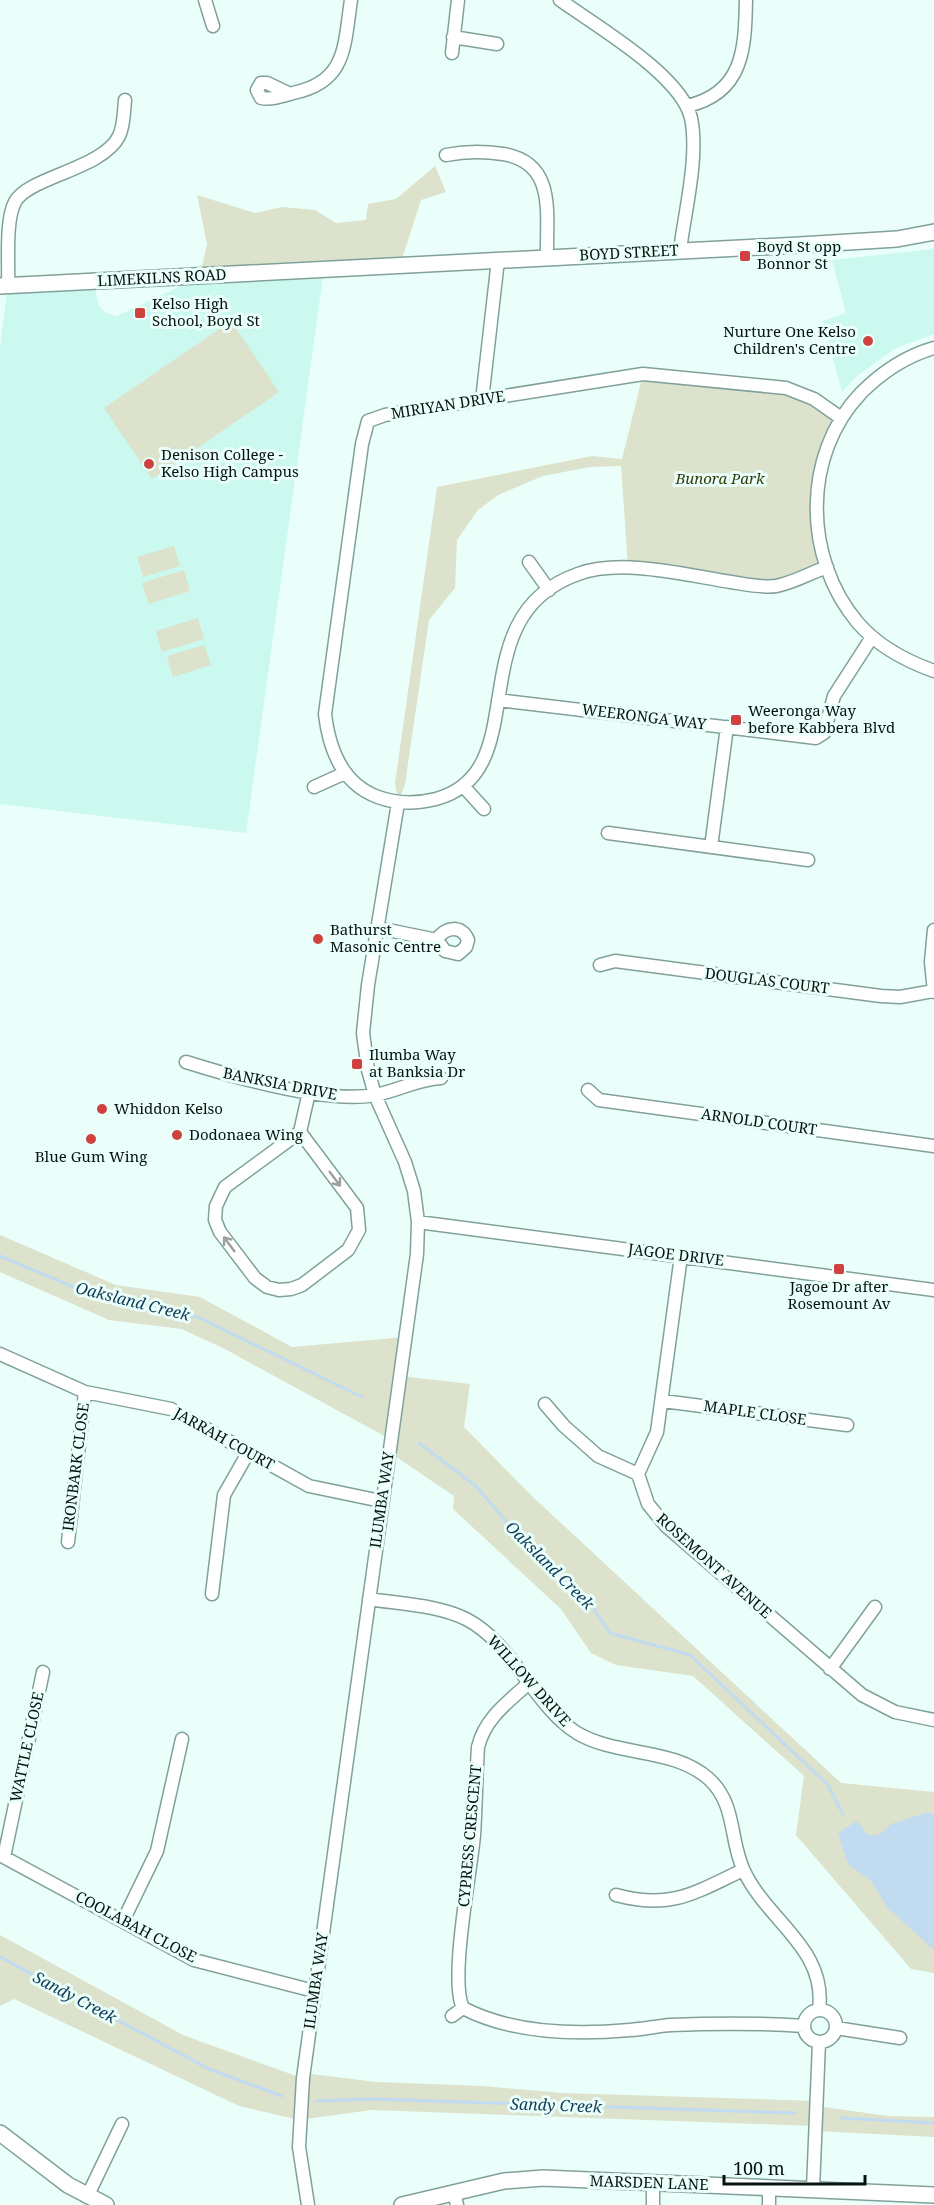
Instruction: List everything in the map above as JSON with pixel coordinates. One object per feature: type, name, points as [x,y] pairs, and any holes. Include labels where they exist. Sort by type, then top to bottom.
[{"type":"main road","name":"BOYD STREET","points":[[324,269],[887,239],[934,232]]},
{"type":"main road","name":"LIMEKILNS ROAD","points":[[4,286],[324,269]]},
{"type":"main road","points":[[0,2133],[68,2186],[106,2205]]},
{"type":"main road","name":"MARSDEN LANE","points":[[402,2205],[456,2199],[504,2181],[543,2178],[934,2195]]},
{"type":"street","points":[[205,0],[213,26]]},
{"type":"street","points":[[290,94],[315,87],[336,69],[343,51],[351,0]]},
{"type":"street","points":[[452,53],[458,0]]},
{"type":"street","points":[[560,0],[656,70],[673,85],[687,106],[693,148],[680,250]]},
{"type":"street","points":[[687,106],[718,92],[734,74],[745,44],[746,0]]},
{"type":"street","points":[[453,37],[497,44]]},
{"type":"street","points":[[4,286],[11,214],[15,201],[25,191],[72,171],[111,147],[120,134],[125,100]]},
{"type":"street","points":[[447,155],[473,151],[518,157],[538,171],[545,192],[547,257]]},
{"type":"street","points":[[482,400],[498,260]]},
{"type":"street","points":[[934,348],[912,357],[877,378],[853,402],[841,418],[821,465],[817,488],[818,538],[827,567],[846,607],[872,637],[901,656],[934,671]]},
{"type":"street","name":"MIRIYAN DRIVE","points":[[464,787],[431,800],[398,802],[373,795],[345,772],[333,753],[326,714],[366,424],[385,415],[644,374],[786,388],[804,393],[841,418]]},
{"type":"street","points":[[529,562],[549,590]]},
{"type":"street","points":[[484,809],[464,787],[487,752],[494,734],[504,661],[515,628],[531,606],[549,590],[577,574],[613,567],[775,586],[827,567]]},
{"type":"street","name":"WEERONGA WAY","points":[[498,699],[810,739],[821,736],[826,729],[838,689],[872,637]]},
{"type":"street","points":[[711,847],[728,727]]},
{"type":"street","points":[[314,787],[345,772]]},
{"type":"street","name":"ILUMBA WAY","points":[[308,2205],[300,2157],[299,2120],[314,1991],[417,1254],[418,1222],[409,1173],[375,1095],[368,1070],[363,1033],[368,985],[398,802]]},
{"type":"street","points":[[608,833],[808,860]]},
{"type":"street","points":[[378,928],[437,940]]},
{"type":"street","points":[[934,930],[931,962],[934,992]]},
{"type":"street","name":"DOUGLAS COURT","points":[[600,965],[615,961],[900,997],[934,992]]},
{"type":"street","name":"BANKSIA DRIVE","points":[[186,1062],[221,1073],[333,1098],[375,1095],[422,1079],[441,1078]]},
{"type":"street","name":"ARNOLD COURT","points":[[588,1090],[599,1100],[934,1146]]},
{"type":"street","points":[[300,1132],[357,1208],[359,1230],[348,1250],[311,1278],[291,1290],[279,1290],[267,1287],[255,1278],[220,1232],[215,1220],[216,1206],[225,1187],[300,1132],[309,1092]]},
{"type":"street","name":"JAGOE DRIVE","points":[[418,1222],[934,1290]]},
{"type":"street","points":[[545,1404],[598,1456],[638,1474],[657,1432],[681,1256]]},
{"type":"street","name":"JARRAH COURT","points":[[0,1354],[85,1392],[171,1409],[309,1486],[381,1501]]},
{"type":"street","name":"IRONBARK CLOSE","points":[[68,1542],[85,1392]]},
{"type":"street","name":"MAPLE CLOSE","points":[[663,1401],[847,1425]]},
{"type":"street","points":[[212,1594],[224,1495],[248,1453]]},
{"type":"street","name":"ROSEMONT AVENUE","points":[[638,1474],[648,1504],[666,1526],[830,1669],[877,1704],[895,1712],[934,1720]]},
{"type":"street","name":"WILLOW DRIVE","points":[[369,1599],[451,1613],[468,1620],[487,1634],[558,1717],[577,1732],[598,1742],[689,1766],[706,1777],[719,1791],[732,1816],[743,1870],[753,1887],[813,1964],[820,1983],[819,2010]]},
{"type":"street","points":[[830,1669],[875,1607]]},
{"type":"street","name":"WATTLE CLOSE","points":[[2,1856],[43,1672]]},
{"type":"street","name":"CYPRESS CRESCENT","points":[[529,1683],[492,1717],[481,1734],[478,1747],[474,1835],[463,1922],[458,2012],[558,2030],[630,2030],[746,2022],[804,2026]]},
{"type":"street","points":[[123,1921],[158,1851],[182,1739]]},
{"type":"street","name":"COOLABAH CLOSE","points":[[2,1856],[194,1960],[314,1991]]},
{"type":"street","points":[[616,1895],[646,1903],[676,1900],[743,1870]]},
{"type":"street","points":[[819,2010],[831,2015],[836,2028],[830,2038],[819,2042],[808,2037],[804,2026],[809,2015],[819,2010]]},
{"type":"street","points":[[836,2028],[900,2038]]},
{"type":"street","points":[[813,2189],[819,2042]]},
{"type":"street","points":[[87,2197],[122,2124]]},
{"type":"street","points":[[653,2184],[653,2205]]},
{"type":"street","points":[[769,2187],[769,2205]]},
{"type":"shaded area","points":[[934,249],[934,334],[896,348],[857,376],[842,392],[823,321],[846,313],[832,260]]},
{"type":"shaded area","name":"Denison College - Kelso High Campus","points":[[324,269],[246,833],[0,804],[0,347],[8,285],[93,281],[99,306],[106,313],[117,316],[200,277]]},
{"type":"green space","points":[[435,166],[446,192],[421,200],[401,262],[200,277],[207,244],[197,195],[255,213],[282,207],[315,210],[336,223],[366,220],[368,204],[396,199]]},
{"type":"green space","points":[[231,321],[279,392],[152,479],[104,408]]},
{"type":"green space","name":"Bunora Park","points":[[643,374],[786,388],[841,418],[817,488],[827,567],[775,586],[628,567],[621,466],[590,467],[543,476],[498,495],[478,510],[457,540],[455,588],[429,620],[405,784],[398,803],[395,783],[437,487],[592,456],[622,459]]},
{"type":"green space","points":[[174,546],[180,566],[143,577],[137,557]]},
{"type":"green space","points":[[184,570],[190,591],[149,604],[142,583]]},
{"type":"green space","points":[[198,618],[204,639],[162,652],[156,631]]},
{"type":"green space","points":[[204,645],[211,665],[173,677],[167,656]]},
{"type":"green space","points":[[0,1235],[116,1285],[200,1297],[292,1347],[405,1337],[400,1376],[470,1384],[464,1427],[534,1498],[841,1783],[934,1792],[934,1973],[911,1969],[796,1835],[804,1776],[693,1676],[616,1665],[591,1653],[561,1609],[453,1509],[454,1496],[389,1452],[390,1439],[221,1347],[181,1329],[109,1320],[0,1272]]},
{"type":"green space","points":[[0,1935],[183,2035],[302,2078],[303,2073],[376,2082],[482,2086],[563,2093],[817,2101],[817,2106],[888,2116],[934,2117],[934,2137],[816,2131],[816,2126],[371,2110],[299,2120],[239,2106],[14,1999],[0,2006]]},
{"type":"water","points":[[928,1812],[934,1815],[934,1950],[888,1908],[871,1881],[848,1864],[838,1833],[857,1821],[868,1835],[879,1835],[891,1824]]},
{"type":"waterway","name":"Oaksland Creek","points":[[0,1256],[83,1291],[200,1318],[362,1397]]},
{"type":"waterway","name":"Oaksland Creek","points":[[419,1443],[477,1487],[526,1545],[589,1602],[610,1633],[690,1655],[828,1785],[843,1814]]},
{"type":"waterway","name":"Sandy Creek","points":[[0,1957],[209,2069],[282,2096]]},
{"type":"waterway","name":"Sandy Creek","points":[[317,2101],[371,2099],[795,2113]]},
{"type":"waterway","name":"Sandy Creek","points":[[841,2118],[934,2123]]},
{"type":"place","name":"Boyd St opp Bonnor St","points":[[745,256]]},
{"type":"place","name":"Kelso High School, Boyd St","points":[[140,313]]},
{"type":"place","name":"Nurture One Kelso Children's Centre","points":[[868,341]]},
{"type":"place","name":"Denison College - Kelso High Campus","points":[[149,464]]},
{"type":"place","name":"Weeronga Way before Kabbera Blvd","points":[[736,720]]},
{"type":"place","name":"Bathurst Masonic Centre","points":[[318,939]]},
{"type":"place","name":"Ilumba Way at Banksia Dr","points":[[357,1064]]},
{"type":"place","name":"Whiddon Kelso","points":[[102,1109]]},
{"type":"place","name":"Dodonaea Wing","points":[[177,1135]]},
{"type":"place","name":"Blue Gum Wing","points":[[91,1139]]},
{"type":"place","name":"Jagoe Dr after Rosemount Av","points":[[839,1269]]}]
